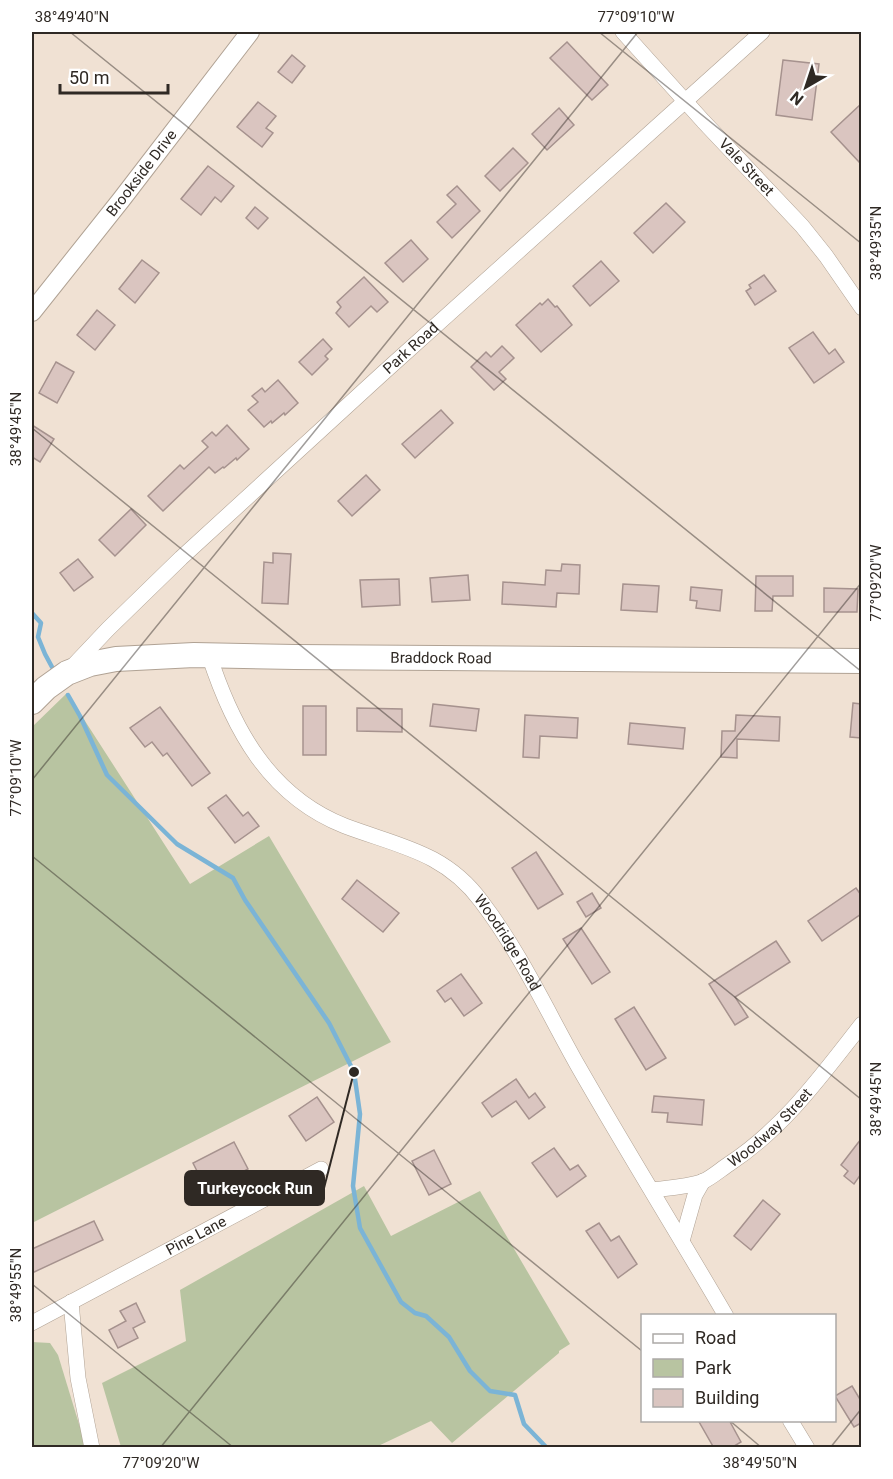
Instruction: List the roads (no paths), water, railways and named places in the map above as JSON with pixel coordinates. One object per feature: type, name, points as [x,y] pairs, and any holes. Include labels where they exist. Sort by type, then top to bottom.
[{"type":"main road","name":"Braddock Road","points":[[32,702],[46,687],[67,673],[90,664],[116,659],[194,654],[295,657],[861,661]]},
{"type":"street","name":"Brookside Drive","points":[[32,312],[250,32]]},
{"type":"street","name":"Vale Street","points":[[623,32],[802,226],[826,256],[861,308]]},
{"type":"street","name":"Park Road","points":[[67,673],[108,629],[182,558],[382,374],[762,32]]},
{"type":"street","name":"Woodridge Road","points":[[209,655],[219,685],[235,719],[266,769],[282,786],[320,814],[345,826],[404,845],[432,858],[465,882],[481,901],[516,954],[578,1066],[725,1314]]},
{"type":"street","name":"Woodway Street","points":[[652,1190],[703,1181],[763,1139],[789,1114],[861,1024]]},
{"type":"street","name":"Pine Lane","points":[[32,1323],[321,1169]]},
{"type":"street","points":[[682,1241],[695,1195],[703,1181]]},
{"type":"street","points":[[70,1302],[78,1378],[92,1448]]},
{"type":"street","points":[[791,1422],[807,1448]]},
{"type":"waterway","points":[[32,613],[41,623],[38,637],[52,667]]},
{"type":"waterway","points":[[68,695],[107,775],[177,844],[233,878],[245,900],[329,1023],[354,1072],[360,1114],[353,1186],[360,1228],[401,1302],[415,1313],[426,1316],[449,1337],[470,1371],[490,1391],[515,1395],[524,1424],[547,1448]]},
{"type":"place","name":"Turkeycock Run","points":[[354,1072]]}]
